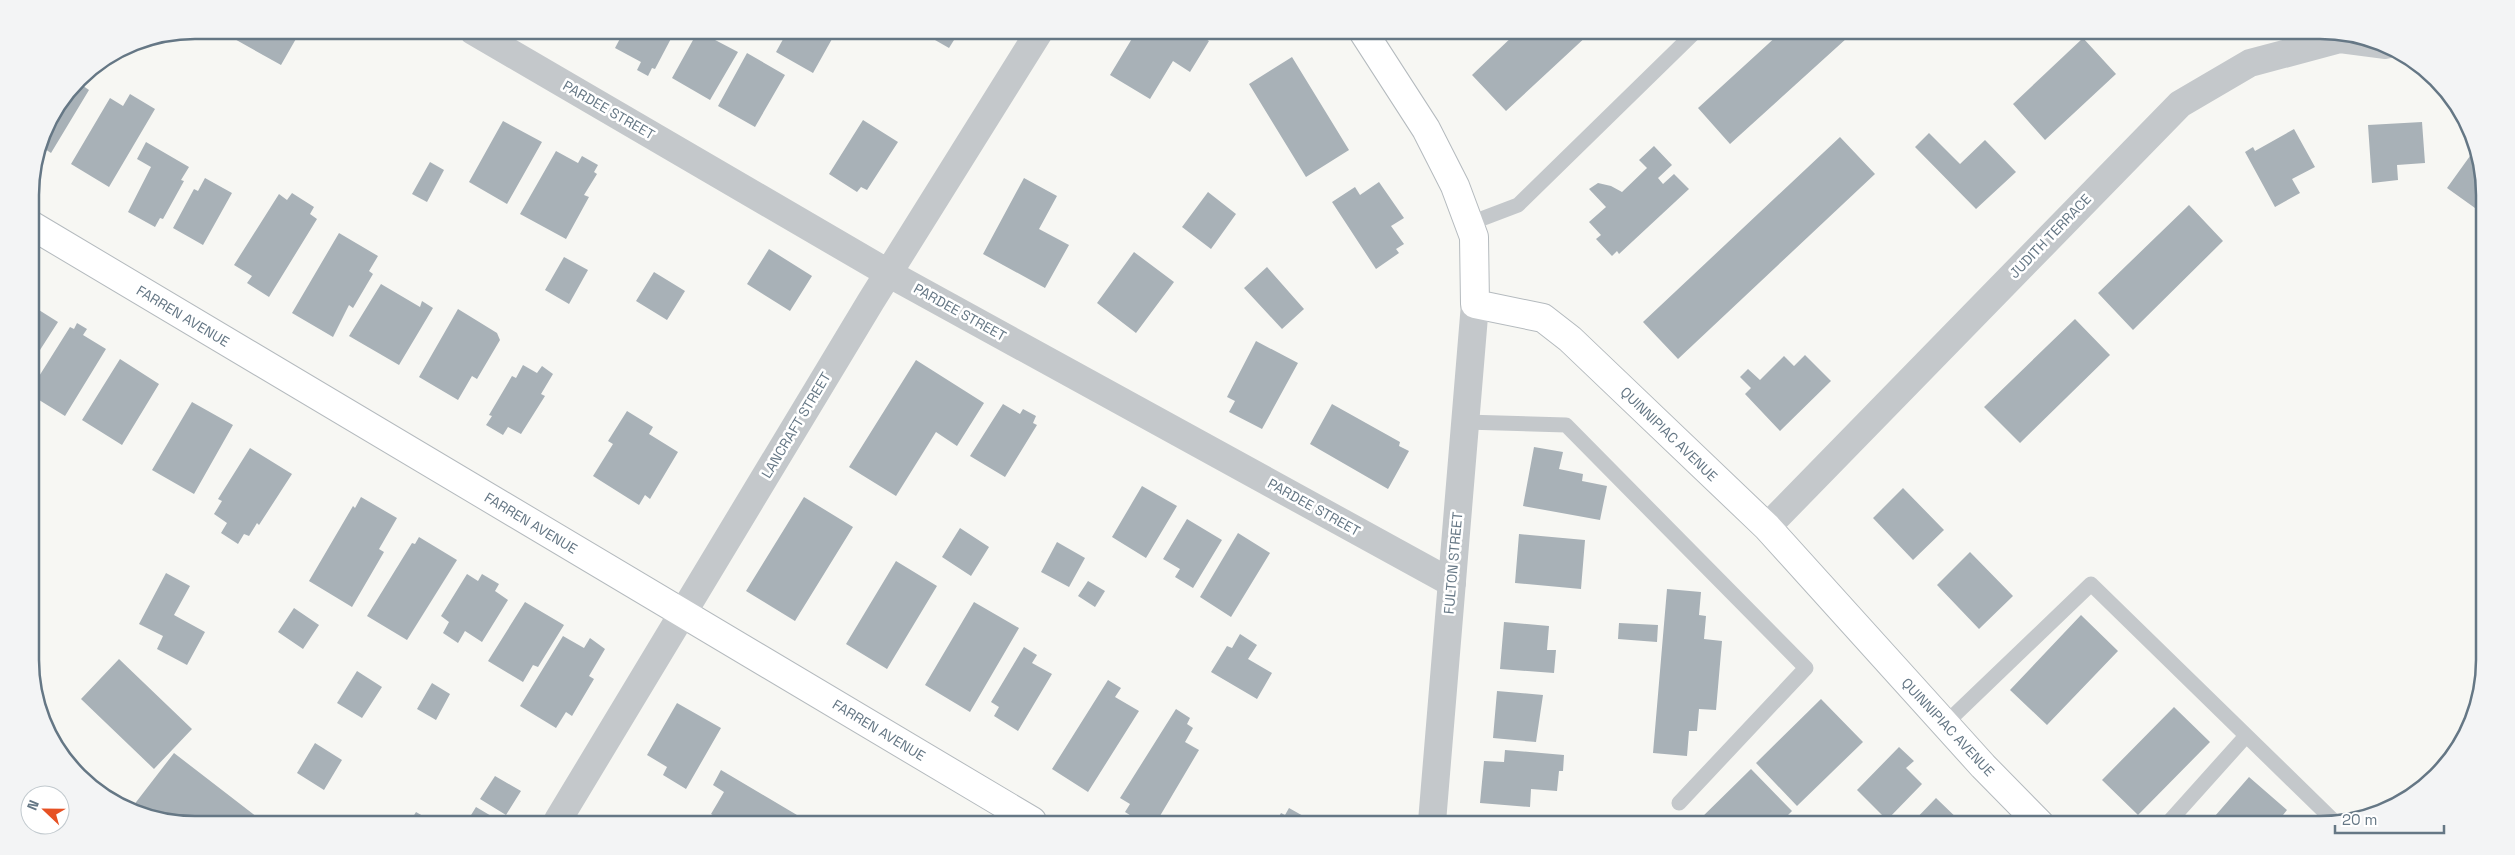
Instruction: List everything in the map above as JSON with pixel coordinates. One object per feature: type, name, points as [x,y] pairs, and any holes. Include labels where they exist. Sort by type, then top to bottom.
[{"type":"main road","points":[[1368,39],[1426,129],[1455,186],[1474,238],[1475,304]]},
{"type":"main road","name":"FARREN AVENUE","points":[[39,229],[1022,816]]},
{"type":"main road","name":"QUINNIPIAC AVENUE","points":[[1475,304],[1543,318],[1570,339],[1767,527],[1945,724],[2032,816]]},
{"type":"street","name":"PARDEE STREET","points":[[487,39],[888,273],[1452,583]]},
{"type":"street","name":"LANCRAFT STREET","points":[[560,816],[888,273],[1035,39]]},
{"type":"street","name":"JUDITH TERRACE","points":[[1767,527],[2180,104],[2250,63],[2337,40]]},
{"type":"street","name":"FULTON STREET","points":[[1433,816],[1475,304]]},
{"type":"lane","points":[[1468,224],[1518,205],[1688,39]]},
{"type":"lane","points":[[1465,422],[1566,425],[1806,668],[1679,803]]},
{"type":"lane","points":[[1945,724],[2091,584],[2328,816]]},
{"type":"lane","points":[[2174,816],[2246,736]]},
{"type":"building","points":[[235,39],[296,39],[281,65]]},
{"type":"building","points":[[620,39],[671,39],[655,69],[652,68],[648,76],[637,70],[641,62],[615,48]]},
{"type":"building","points":[[694,39],[713,39],[738,52],[710,100],[672,78]]},
{"type":"building","points":[[783,39],[832,39],[813,73],[776,52]]},
{"type":"building","points":[[933,39],[955,39],[949,48]]},
{"type":"building","points":[[1132,39],[1206,39],[1209,41],[1190,72],[1173,61],[1150,99],[1110,75]]},
{"type":"building","points":[[1510,39],[1584,39],[1506,111],[1472,75]]},
{"type":"building","points":[[1774,39],[1846,39],[1730,144],[1698,108]]},
{"type":"building","points":[[2082,39],[2116,74],[2045,140],[2013,104]]},
{"type":"building","points":[[747,53],[785,75],[755,127],[718,106]]},
{"type":"building","points":[[1292,57],[1349,150],[1306,177],[1249,84]]},
{"type":"building","points":[[83,86],[89,90],[51,153],[46,149],[55,125],[65,108]]},
{"type":"building","points":[[130,94],[155,109],[109,187],[71,164],[110,98],[123,106]]},
{"type":"building","points":[[863,120],[898,142],[867,190],[861,187],[857,192],[829,174]]},
{"type":"building","points":[[503,121],[542,142],[507,204],[469,182]]},
{"type":"building","points":[[2422,122],[2425,163],[2397,165],[2398,180],[2372,183],[2368,125]]},
{"type":"building","points":[[2294,129],[2315,167],[2292,179],[2300,193],[2275,207],[2245,152],[2253,147],[2255,151]]},
{"type":"building","points":[[1929,133],[1960,164],[1985,140],[2016,172],[1976,209],[1915,147]]},
{"type":"building","points":[[1840,137],[1875,174],[1678,359],[1643,322]]},
{"type":"building","points":[[146,142],[189,167],[181,180],[184,181],[163,219],[160,218],[155,227],[128,212],[151,167],[137,159]]},
{"type":"building","points":[[1654,146],[1672,165],[1658,178],[1663,184],[1674,174],[1689,189],[1619,254],[1617,251],[1612,256],[1596,239],[1601,235],[1589,222],[1606,207],[1589,189],[1598,183],[1611,186],[1622,192],[1647,168],[1639,160]]},
{"type":"building","points":[[556,151],[578,163],[582,156],[598,165],[594,172],[597,174],[584,195],[589,197],[566,239],[520,214]]},
{"type":"building","points":[[2471,155],[2476,184],[2476,209],[2447,188]]},
{"type":"building","points":[[430,162],[444,170],[427,202],[412,194]]},
{"type":"building","points":[[205,178],[232,193],[203,245],[173,228],[194,189],[198,191]]},
{"type":"building","points":[[1024,178],[1057,196],[1039,229],[1069,245],[1045,288],[983,254]]},
{"type":"building","points":[[1379,182],[1404,218],[1391,226],[1404,244],[1396,249],[1399,253],[1376,269],[1332,202],[1355,187],[1360,195]]},
{"type":"building","points":[[1208,192],[1236,214],[1211,249],[1182,227]]},
{"type":"building","points":[[292,193],[314,207],[310,214],[317,219],[269,297],[247,283],[252,276],[234,265],[279,194],[287,200]]},
{"type":"building","points":[[2189,205],[2223,241],[2133,330],[2098,293]]},
{"type":"building","points":[[339,233],[378,256],[369,271],[373,274],[353,308],[349,305],[333,337],[292,313]]},
{"type":"building","points":[[769,249],[812,276],[790,311],[747,284]]},
{"type":"building","points":[[1134,252],[1174,282],[1136,333],[1097,303]]},
{"type":"building","points":[[564,257],[588,270],[569,304],[545,290]]},
{"type":"building","points":[[1267,267],[1304,309],[1282,329],[1244,288]]},
{"type":"building","points":[[654,272],[685,291],[667,320],[636,301]]},
{"type":"building","points":[[381,284],[420,307],[422,301],[433,308],[399,365],[349,336]]},
{"type":"building","points":[[458,309],[497,333],[500,340],[477,379],[472,376],[458,400],[419,377]]},
{"type":"building","points":[[39,310],[58,322],[39,352]]},
{"type":"building","points":[[2075,319],[2110,355],[2020,443],[1984,407]]},
{"type":"building","points":[[77,323],[87,329],[83,335],[106,349],[65,416],[39,400],[39,376],[70,327],[74,329]]},
{"type":"building","points":[[1256,341],[1298,363],[1262,429],[1229,412],[1235,401],[1227,397]]},
{"type":"building","points":[[1805,355],[1831,381],[1780,431],[1745,394],[1751,388],[1740,377],[1748,369],[1760,380],[1784,356],[1794,366]]},
{"type":"building","points":[[120,359],[159,384],[122,445],[82,420]]},
{"type":"building","points":[[916,360],[984,403],[957,446],[936,432],[896,496],[849,467]]},
{"type":"building","points":[[523,365],[537,373],[542,366],[553,374],[541,394],[545,396],[521,434],[508,427],[503,435],[486,425],[492,416],[489,415],[512,376],[516,378]]},
{"type":"building","points":[[192,402],[233,425],[194,494],[152,470]]},
{"type":"building","points":[[1003,404],[1020,414],[1023,409],[1036,416],[1033,423],[1037,425],[1005,477],[970,456]]},
{"type":"building","points":[[1332,404],[1400,442],[1399,446],[1409,451],[1388,489],[1310,444]]},
{"type":"building","points":[[627,411],[653,427],[649,434],[678,452],[650,499],[645,495],[639,505],[593,476],[613,444],[608,441]]},
{"type":"building","points":[[1534,447],[1563,452],[1559,469],[1583,474],[1582,481],[1607,486],[1600,520],[1523,506]]},
{"type":"building","points":[[250,448],[292,474],[259,525],[257,523],[249,536],[244,534],[238,544],[221,533],[227,523],[214,514],[222,501],[218,499]]},
{"type":"building","points":[[1142,486],[1177,506],[1146,558],[1112,537]]},
{"type":"building","points":[[1903,488],[1944,530],[1913,560],[1873,518]]},
{"type":"building","points":[[361,497],[397,518],[379,549],[384,552],[352,607],[309,581],[353,506],[355,508]]},
{"type":"building","points":[[804,497],[853,527],[795,621],[746,591]]},
{"type":"building","points":[[1187,519],[1222,540],[1193,588],[1175,577],[1180,569],[1163,559]]},
{"type":"building","points":[[960,528],[989,547],[971,576],[942,557]]},
{"type":"building","points":[[1238,533],[1270,553],[1231,617],[1200,597]]},
{"type":"building","points":[[1519,534],[1585,540],[1581,589],[1515,583]]},
{"type":"building","points":[[419,537],[457,560],[407,640],[367,616],[412,543],[415,544]]},
{"type":"building","points":[[1057,542],[1085,558],[1069,587],[1041,572]]},
{"type":"building","points":[[1970,552],[2013,596],[1979,629],[1937,585]]},
{"type":"building","points":[[896,561],[937,586],[887,669],[846,644]]},
{"type":"building","points":[[166,573],[190,586],[174,615],[205,632],[187,665],[157,649],[163,636],[139,624]]},
{"type":"building","points":[[467,574],[478,581],[482,574],[499,584],[495,591],[508,600],[482,642],[465,631],[458,643],[443,633],[449,622],[441,616]]},
{"type":"building","points":[[1088,581],[1105,591],[1095,607],[1078,596]]},
{"type":"building","points":[[1667,589],[1701,592],[1699,615],[1706,616],[1704,639],[1722,641],[1716,710],[1699,709],[1697,731],[1689,731],[1687,756],[1653,753]]},
{"type":"building","points":[[525,602],[564,625],[538,667],[533,665],[523,682],[488,661]]},
{"type":"building","points":[[974,602],[1019,628],[970,712],[925,685]]},
{"type":"building","points":[[294,608],[319,625],[303,649],[278,632]]},
{"type":"building","points":[[2081,615],[2118,651],[2047,725],[2010,690]]},
{"type":"building","points":[[1504,622],[1549,626],[1547,650],[1556,650],[1554,673],[1500,669]]},
{"type":"building","points":[[1619,623],[1658,625],[1657,642],[1618,639]]},
{"type":"building","points":[[1240,634],[1257,645],[1248,659],[1272,673],[1257,699],[1211,672],[1227,646],[1232,648]]},
{"type":"building","points":[[563,636],[584,648],[590,638],[605,649],[589,676],[594,679],[572,716],[566,712],[556,728],[520,706]]},
{"type":"building","points":[[1024,647],[1037,655],[1032,663],[1052,674],[1018,731],[994,716],[999,707],[991,702]]},
{"type":"building","points":[[119,659],[192,729],[154,769],[81,699]]},
{"type":"building","points":[[357,671],[382,687],[362,718],[337,703]]},
{"type":"building","points":[[1108,680],[1121,688],[1115,697],[1139,711],[1088,792],[1052,769]]},
{"type":"building","points":[[432,683],[450,694],[436,720],[417,709]]},
{"type":"building","points":[[1497,691],[1543,695],[1536,742],[1493,738]]},
{"type":"building","points":[[1821,699],[1863,742],[1797,806],[1756,763]]},
{"type":"building","points":[[677,703],[721,728],[686,789],[663,775],[667,767],[647,755]]},
{"type":"building","points":[[2174,707],[2210,742],[2138,815],[2102,780]]},
{"type":"building","points":[[1176,709],[1190,718],[1187,724],[1193,728],[1185,742],[1199,750],[1160,816],[1131,816],[1125,812],[1130,804],[1120,798]]},
{"type":"building","points":[[315,743],[342,760],[324,790],[297,773]]},
{"type":"building","points":[[1899,747],[1914,761],[1906,768],[1922,784],[1891,816],[1883,816],[1857,790]]},
{"type":"building","points":[[1505,750],[1564,755],[1563,771],[1559,771],[1557,791],[1531,789],[1530,807],[1480,803],[1484,761],[1504,762]]},
{"type":"building","points":[[174,753],[256,816],[174,815],[154,811],[135,804]]},
{"type":"building","points":[[1751,769],[1792,811],[1787,816],[1703,816]]},
{"type":"building","points":[[721,770],[797,815],[714,816],[711,814],[724,792],[713,785]]},
{"type":"building","points":[[495,776],[521,791],[506,815],[480,799]]},
{"type":"building","points":[[2249,777],[2287,810],[2282,816],[2215,816]]},
{"type":"building","points":[[1936,798],[1955,816],[1919,816]]},
{"type":"building","points":[[476,807],[491,816],[470,816]]},
{"type":"building","points":[[1289,808],[1303,816],[1279,816],[1281,813],[1285,815]]},
{"type":"building","points":[[416,812],[423,816],[414,816]]}]
